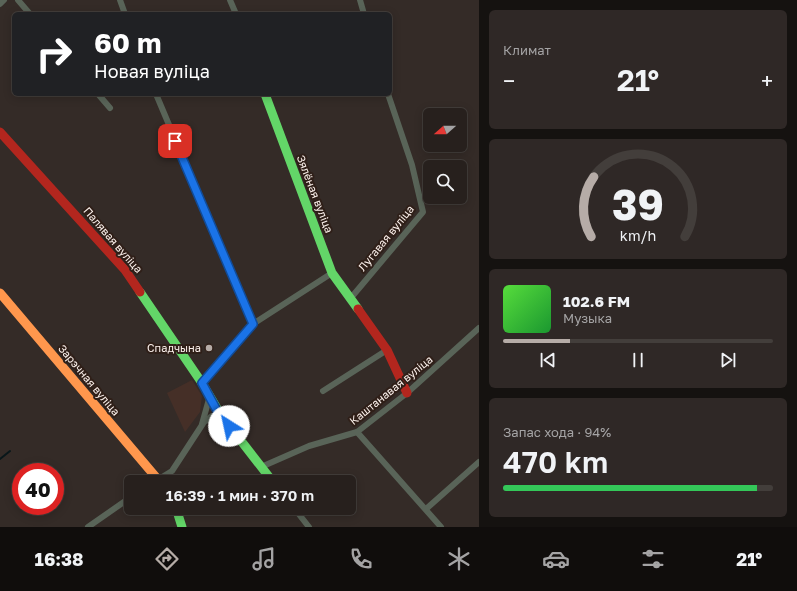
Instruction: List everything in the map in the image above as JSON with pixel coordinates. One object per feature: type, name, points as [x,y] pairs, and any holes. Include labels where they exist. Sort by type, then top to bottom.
[{"type":"street","points":[[0,4],[4,0]]},
{"type":"street","points":[[18,0],[28,12]]},
{"type":"street","points":[[120,0],[125,12]]},
{"type":"street","points":[[230,0],[235,12]]},
{"type":"street","points":[[360,0],[363,12]]},
{"type":"street","points":[[100,96],[110,108]]},
{"type":"street","points":[[157,96],[253,324]]},
{"type":"street","name":"Зялёная вуліца","points":[[266,96],[332,273],[387,350],[407,393]]},
{"type":"street","name":"Лугавая вуліца","points":[[350,299],[423,212],[412,165],[389,96]]},
{"type":"street","name":"Палявая вуліца","points":[[0,132],[125,270],[202,383],[220,416],[267,475]]},
{"type":"street","points":[[166,475],[172,471],[202,424],[209,399],[202,383],[253,324],[332,273]]},
{"type":"street","name":"Зарэчная вуліца","points":[[0,293],[152,475]]},
{"type":"street","name":"Каштанавая вуліца","points":[[261,467],[309,446],[357,432],[407,393],[479,328]]},
{"type":"street","points":[[323,391],[387,350]]},
{"type":"street","points":[[202,424],[212,416],[220,416]]},
{"type":"street","points":[[357,432],[441,527]]},
{"type":"street","points":[[426,509],[479,462]]},
{"type":"street","points":[[88,527],[124,503]]},
{"type":"street","points":[[178,515],[182,527]]},
{"type":"street","points":[[300,515],[310,527]]},
{"type":"shaded area","points":[[192,380],[202,396],[200,412],[185,432],[167,393]]},
{"type":"waterway","points":[[0,459],[10,451]]},
{"type":"traffic: fast","points":[[266,96],[332,273],[358,309]]},
{"type":"traffic: fast","points":[[140,292],[202,383],[221,415],[268,475]]},
{"type":"traffic: fast","points":[[178,515],[182,527]]},
{"type":"traffic: slow","points":[[0,293],[154,475]]},
{"type":"traffic: jam","points":[[0,132],[125,270],[140,292]]},
{"type":"traffic: jam","points":[[358,309],[387,350],[407,393]]},
{"type":"place","name":"Спадчына","points":[[209,348]]},
{"type":"route","points":[[175,141],[253,324],[202,383],[220,416],[229,426]]}]
